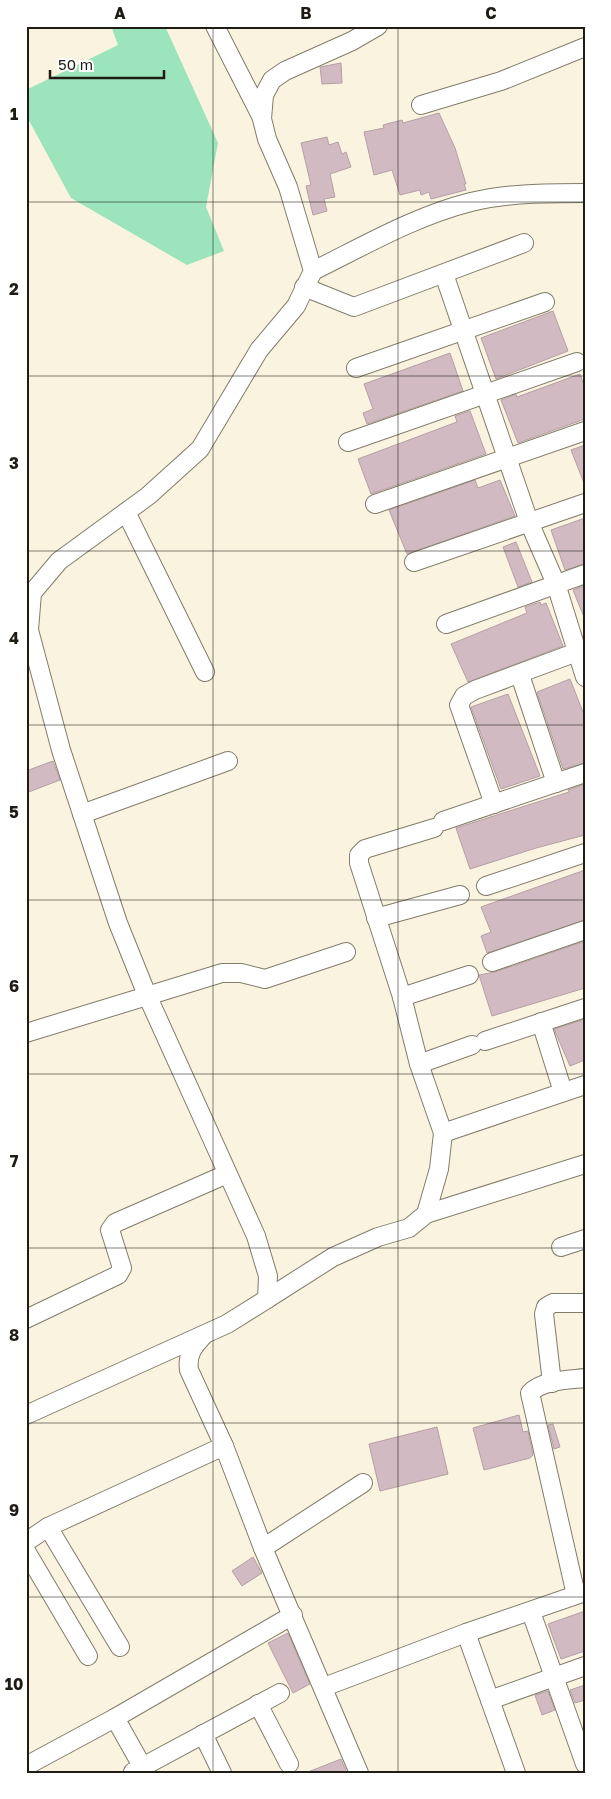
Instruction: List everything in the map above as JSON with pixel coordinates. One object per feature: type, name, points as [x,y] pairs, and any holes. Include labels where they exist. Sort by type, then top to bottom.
[{"type":"street","points":[[215,26],[262,119],[267,139],[288,187],[313,270]]},
{"type":"street","points":[[262,119],[264,94],[272,80],[378,26]]},
{"type":"street","points":[[421,106],[501,81],[585,47]]},
{"type":"street","points":[[267,1299],[268,1276],[256,1236],[146,995],[118,923],[82,814],[27,630],[29,590],[59,561],[126,512],[200,449],[238,382],[259,350],[296,306],[313,270],[426,216],[472,202],[530,193],[585,193]]},
{"type":"street","points":[[304,287],[354,307],[524,243]]},
{"type":"street","points":[[444,274],[529,522],[556,584],[581,651],[585,677]]},
{"type":"street","points":[[356,368],[545,302]]},
{"type":"street","points":[[348,442],[577,362]]},
{"type":"street","points":[[375,504],[585,431]]},
{"type":"street","points":[[414,562],[585,503]]},
{"type":"street","points":[[126,512],[205,672]]},
{"type":"street","points":[[446,624],[585,574]]},
{"type":"street","points":[[494,804],[459,705],[464,696],[581,651]]},
{"type":"street","points":[[520,675],[556,782]]},
{"type":"street","points":[[82,814],[228,761]]},
{"type":"street","points":[[426,1214],[439,1169],[443,1133],[419,1064],[402,997],[359,864],[359,855],[365,849],[585,773]]},
{"type":"street","points":[[486,886],[585,853]]},
{"type":"street","points":[[376,918],[460,895]]},
{"type":"street","points":[[492,962],[585,930]]},
{"type":"street","points":[[26,1033],[146,995],[227,973],[242,973],[265,980],[346,952]]},
{"type":"street","points":[[402,997],[469,975]]},
{"type":"street","points":[[419,1064],[585,1008]]},
{"type":"street","points":[[541,1022],[563,1092]]},
{"type":"street","points":[[443,1133],[585,1085]]},
{"type":"street","points":[[26,1415],[227,1324],[333,1257],[378,1237],[409,1228],[426,1214],[585,1164]]},
{"type":"street","points":[[26,1319],[118,1274],[122,1268],[110,1230],[115,1223],[227,1174]]},
{"type":"street","points":[[561,1246],[585,1239]]},
{"type":"street","points":[[552,1383],[544,1314],[546,1307],[553,1303],[585,1304]]},
{"type":"street","points":[[204,1334],[192,1347],[188,1359],[189,1370],[224,1446],[263,1548],[324,1687],[359,1773]]},
{"type":"street","points":[[324,1687],[580,1594],[530,1393],[534,1389],[552,1383],[585,1378]]},
{"type":"street","points":[[26,1542],[48,1527],[224,1446]]},
{"type":"street","points":[[263,1548],[363,1483]]},
{"type":"street","points":[[48,1527],[120,1647]]},
{"type":"street","points":[[26,1551],[88,1656]]},
{"type":"street","points":[[531,1612],[553,1677],[581,1741],[585,1764]]},
{"type":"street","points":[[26,1766],[115,1718],[293,1615]]},
{"type":"street","points":[[466,1634],[516,1773]]},
{"type":"street","points":[[490,1700],[585,1666]]},
{"type":"street","points":[[115,1718],[140,1771],[203,1734],[280,1693]]},
{"type":"street","points":[[258,1704],[289,1764]]},
{"type":"street","points":[[203,1734],[222,1773]]},
{"type":"green space","points":[[111,26],[165,26],[218,143],[206,207],[224,251],[187,265],[71,198],[26,115],[26,90],[118,45]]},
{"type":"building","points":[[341,63],[342,83],[322,84],[320,67]]},
{"type":"building","points":[[439,113],[455,148],[466,184],[464,184],[466,190],[431,199],[429,192],[421,195],[420,190],[400,195],[392,170],[374,175],[364,132],[384,128],[383,125],[402,120],[403,123]]},
{"type":"building","points":[[327,137],[329,145],[338,142],[342,154],[346,152],[351,167],[330,174],[335,197],[324,199],[327,211],[313,215],[306,186],[311,185],[301,143]]},
{"type":"building","points":[[553,311],[568,351],[496,379],[481,338]]},
{"type":"building","points":[[450,353],[463,391],[367,424],[363,413],[373,409],[364,384]]},
{"type":"building","points":[[580,374],[585,388],[585,419],[518,443],[501,400],[516,394],[517,397]]},
{"type":"building","points":[[470,411],[486,454],[371,494],[358,459],[457,422],[455,416]]},
{"type":"building","points":[[585,445],[585,483],[584,483],[571,450]]},
{"type":"building","points":[[475,480],[478,488],[500,480],[515,516],[407,554],[389,510]]},
{"type":"building","points":[[585,518],[585,564],[565,570],[551,530]]},
{"type":"building","points":[[516,542],[532,582],[518,587],[503,547]]},
{"type":"building","points":[[585,585],[585,617],[584,617],[573,590]]},
{"type":"building","points":[[540,602],[541,605],[546,603],[563,646],[468,682],[451,644],[527,613],[525,607]]},
{"type":"building","points":[[570,679],[585,717],[585,763],[563,769],[537,692]]},
{"type":"building","points":[[508,694],[540,776],[501,789],[471,707]]},
{"type":"building","points":[[53,761],[60,780],[26,793],[26,771]]},
{"type":"building","points":[[585,784],[585,835],[470,869],[456,828],[569,792],[568,790]]},
{"type":"building","points":[[585,870],[585,920],[487,953],[481,936],[491,932],[481,907]]},
{"type":"building","points":[[585,941],[585,988],[492,1016],[479,975],[495,972]]},
{"type":"building","points":[[585,1019],[585,1060],[570,1066],[554,1029]]},
{"type":"building","points":[[519,1415],[523,1432],[528,1431],[533,1455],[530,1458],[484,1470],[473,1428]]},
{"type":"building","points":[[553,1424],[560,1447],[554,1449],[548,1425]]},
{"type":"building","points":[[437,1427],[448,1474],[380,1491],[369,1444]]},
{"type":"building","points":[[253,1557],[262,1573],[242,1586],[232,1571]]},
{"type":"building","points":[[585,1611],[585,1651],[561,1659],[548,1624]]},
{"type":"building","points":[[288,1633],[310,1684],[293,1693],[268,1643]]},
{"type":"building","points":[[585,1685],[585,1700],[575,1703],[570,1690]]},
{"type":"building","points":[[548,1691],[555,1710],[542,1715],[535,1695]]},
{"type":"building","points":[[341,1759],[347,1773],[308,1773],[308,1772]]}]
